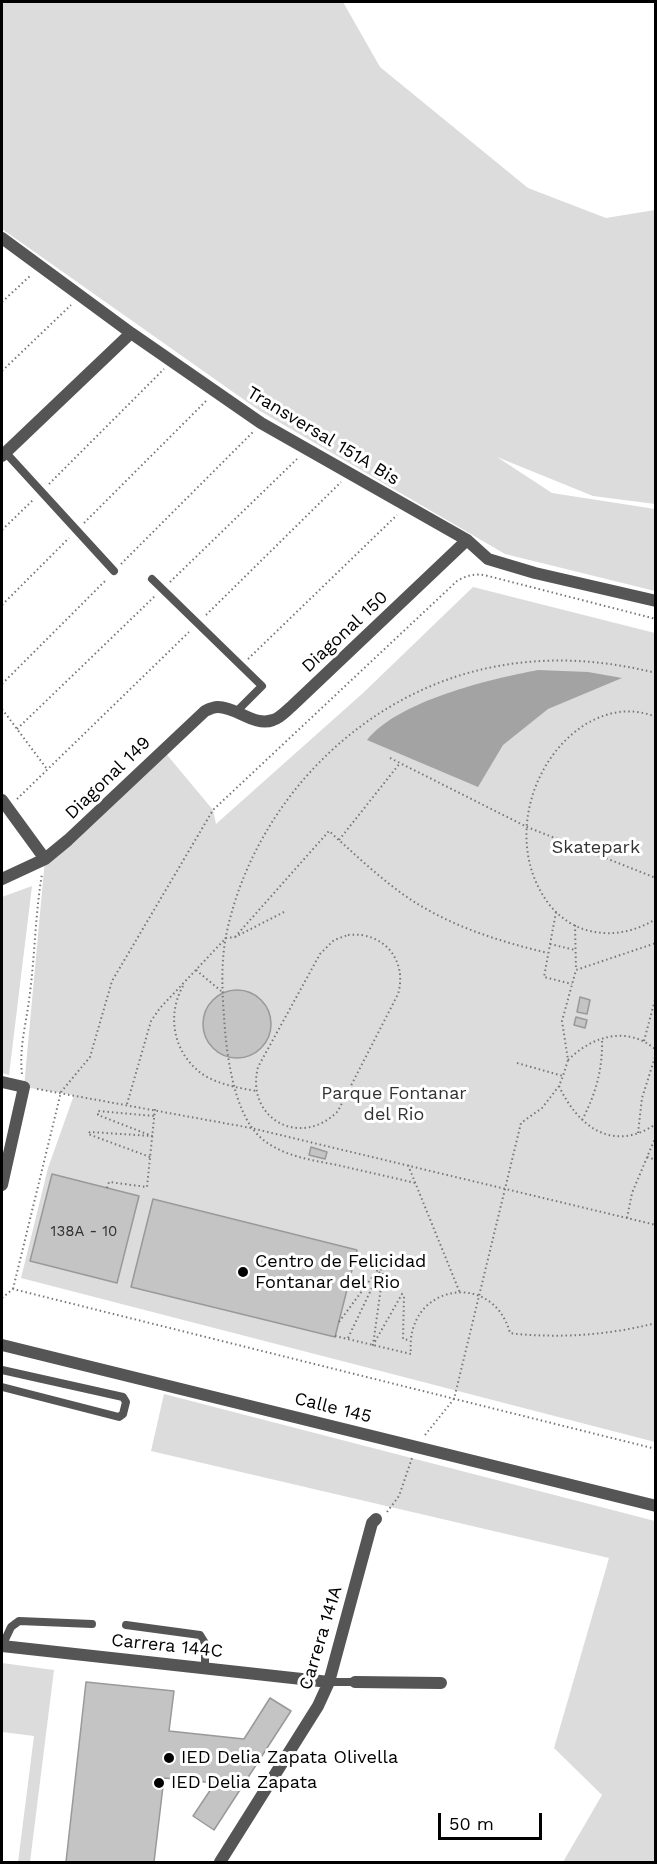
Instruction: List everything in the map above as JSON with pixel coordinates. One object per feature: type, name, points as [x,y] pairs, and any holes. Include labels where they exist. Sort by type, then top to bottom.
[{"type":"street","name":"Transversal 151A Bis","points":[[2,238],[131,333],[261,423],[467,540],[488,559],[535,573],[656,601]]},
{"type":"street","points":[[4,455],[131,333]]},
{"type":"street","name":"Diagonal 150","points":[[236,712],[255,720],[268,722],[276,720],[467,540]]},
{"type":"street","name":"Diagonal 149","points":[[2,879],[45,859],[90,820],[204,711],[217,706],[236,712]]},
{"type":"street","points":[[5,804],[45,859]]},
{"type":"street","points":[[2,1082],[24,1088],[2,1185]]},
{"type":"street","name":"Calle 145","points":[[2,1345],[656,1506]]},
{"type":"street","name":"Carrera 141A","points":[[220,1863],[310,1722],[329,1682],[372,1523],[376,1519]]},
{"type":"street","name":"Carrera 144C","points":[[2,1646],[329,1682]]},
{"type":"street","points":[[356,1682],[441,1683]]},
{"type":"lane","points":[[4,455],[114,571]]},
{"type":"lane","points":[[152,579],[262,686],[236,712]]},
{"type":"lane","points":[[2,1370],[123,1397],[126,1402],[123,1414],[119,1417],[2,1387]]},
{"type":"lane","points":[[2,1646],[11,1627],[19,1621],[92,1624]]},
{"type":"lane","points":[[126,1625],[200,1635],[205,1643],[206,1668]]},
{"type":"lane","points":[[329,1682],[356,1682]]},
{"type":"path","points":[[2,302],[41,266]]},
{"type":"path","points":[[2,371],[80,296]]},
{"type":"path","points":[[2,530],[171,361]]},
{"type":"path","points":[[2,605],[216,392]]},
{"type":"path","points":[[2,684],[261,423]]},
{"type":"path","points":[[5,804],[47,770],[350,474]]},
{"type":"path","points":[[241,665],[407,506]]},
{"type":"path","points":[[2,1298],[13,1289],[61,1092],[90,1057],[112,981],[213,810],[457,581],[464,577],[472,574],[488,576],[656,619]]},
{"type":"path","points":[[415,1182],[292,1156],[270,1145],[251,1128],[235,1088],[226,1041],[223,992],[225,938],[244,876],[263,837],[282,807],[316,765],[377,714],[430,686],[477,671],[537,661],[586,661],[616,664],[656,673]]},
{"type":"path","points":[[2,709],[47,770]]},
{"type":"path","points":[[656,717],[634,711],[618,711],[596,718],[571,736],[552,756],[539,778],[533,794],[527,827],[530,867],[536,885],[556,912],[575,926],[596,933],[610,934],[636,929],[656,918]]},
{"type":"path","points":[[390,758],[527,827],[656,878]]},
{"type":"path","points":[[339,840],[400,763]]},
{"type":"path","points":[[234,938],[329,831],[393,887],[436,914],[484,935],[548,953]]},
{"type":"path","points":[[45,859],[38,897],[29,1000],[23,1035],[21,1066],[24,1088],[61,1092],[251,1128],[656,1225]]},
{"type":"path","points":[[127,1104],[151,1022],[160,1008],[225,938],[234,938],[284,912]]},
{"type":"path","points":[[556,912],[544,977],[572,984]]},
{"type":"path","points":[[568,1060],[562,1022],[576,970],[575,926]]},
{"type":"path","points":[[356,934],[372,937],[384,944],[395,955],[398,963],[401,978],[398,994],[338,1111],[314,1127],[298,1129],[289,1127],[271,1118],[264,1110],[256,1091],[258,1067],[325,948],[340,937],[356,934]]},
{"type":"path","points":[[576,970],[656,943]]},
{"type":"path","points":[[550,944],[575,950]]},
{"type":"path","points":[[196,970],[223,992]]},
{"type":"path","points":[[186,981],[174,1007],[175,1036],[188,1062],[209,1078],[235,1088],[256,1091]]},
{"type":"path","points":[[644,1041],[656,996]]},
{"type":"path","points":[[376,1519],[391,1508],[399,1496],[415,1447],[454,1399],[521,1123],[542,1108],[559,1086],[568,1060],[579,1049],[602,1038],[626,1036],[644,1041],[656,1052],[642,1098],[638,1134]]},
{"type":"path","points":[[582,1120],[593,1098],[600,1075],[602,1038]]},
{"type":"path","points":[[517,1063],[562,1076]]},
{"type":"path","points":[[559,1086],[569,1105],[582,1120],[602,1133],[623,1137],[638,1134],[656,1124]]},
{"type":"path","points":[[107,1188],[109,1182],[147,1187],[155,1109]]},
{"type":"path","points":[[152,1136],[97,1113],[100,1111],[154,1116]]},
{"type":"path","points":[[150,1156],[88,1134],[90,1132],[152,1136]]},
{"type":"path","points":[[627,1218],[632,1193],[656,1136]]},
{"type":"path","points":[[647,1157],[656,1160]]},
{"type":"path","points":[[408,1165],[460,1293]]},
{"type":"path","points":[[354,1262],[380,1268],[383,1273],[374,1345]]},
{"type":"path","points":[[339,1322],[380,1268]]},
{"type":"path","points":[[348,1339],[380,1268]]},
{"type":"path","points":[[13,1289],[656,1449]]},
{"type":"path","points":[[335,1336],[411,1354],[409,1340],[413,1324],[422,1309],[435,1299],[452,1293],[469,1293],[480,1296],[498,1308],[508,1322],[510,1333],[575,1336],[607,1334],[656,1323]]},
{"type":"path","points":[[374,1345],[402,1294],[404,1296],[403,1339],[409,1340]]},
{"type":"green space","points":[[2,2],[343,2],[380,67],[528,188],[606,218],[655,210],[655,504],[593,496],[497,457],[552,493],[655,509],[655,591],[505,554],[260,411],[2,229]]},
{"type":"green space","name":"Parque Fontanar del Rio","points":[[473,587],[655,633],[655,1442],[21,1278],[48,1168],[74,1095],[24,1087],[45,859],[163,750],[213,810],[216,824],[363,693]]},
{"type":"green space","points":[[32,886],[9,1075],[2,1073],[2,897]]},
{"type":"green space","points":[[164,1394],[655,1521],[655,1862],[563,1862],[602,1795],[554,1748],[609,1558],[151,1451]]},
{"type":"green space","points":[[2,1663],[54,1670],[30,1862],[18,1862],[34,1736],[2,1732]]},
{"type":"shaded area","points":[[538,670],[588,672],[622,678],[548,709],[503,745],[478,787],[367,740],[381,726],[422,703],[495,679]]},
{"type":"building","points":[[244,990],[256,996],[265,1005],[271,1017],[269,1037],[261,1048],[244,1058],[230,1058],[213,1048],[205,1037],[203,1017],[213,1000],[224,992]]},
{"type":"building","points":[[580,997],[590,1000],[587,1014],[577,1012]]},
{"type":"building","points":[[576,1017],[587,1020],[585,1028],[574,1025]]},
{"type":"building","points":[[311,1147],[327,1152],[325,1159],[309,1155]]},
{"type":"building","points":[[52,1174],[139,1196],[117,1283],[30,1261]]},
{"type":"building","name":"Centro de Felicidad Fontanar del Rio","points":[[153,1199],[357,1250],[335,1337],[131,1287]]},
{"type":"building","name":"IED Delia Zapata","points":[[86,1682],[174,1691],[169,1731],[244,1739],[270,1698],[291,1711],[214,1830],[193,1816],[215,1783],[164,1778],[154,1862],[66,1862]]},
{"type":"place","name":"Centro de Felicidad Fontanar del Rio","points":[[243,1272]]},
{"type":"place","name":"IED Delia Zapata Olivella","points":[[169,1758]]},
{"type":"place","name":"IED Delia Zapata","points":[[159,1783]]},
{"type":"park label","name":"Skatepark","points":[[596,848]]}]
